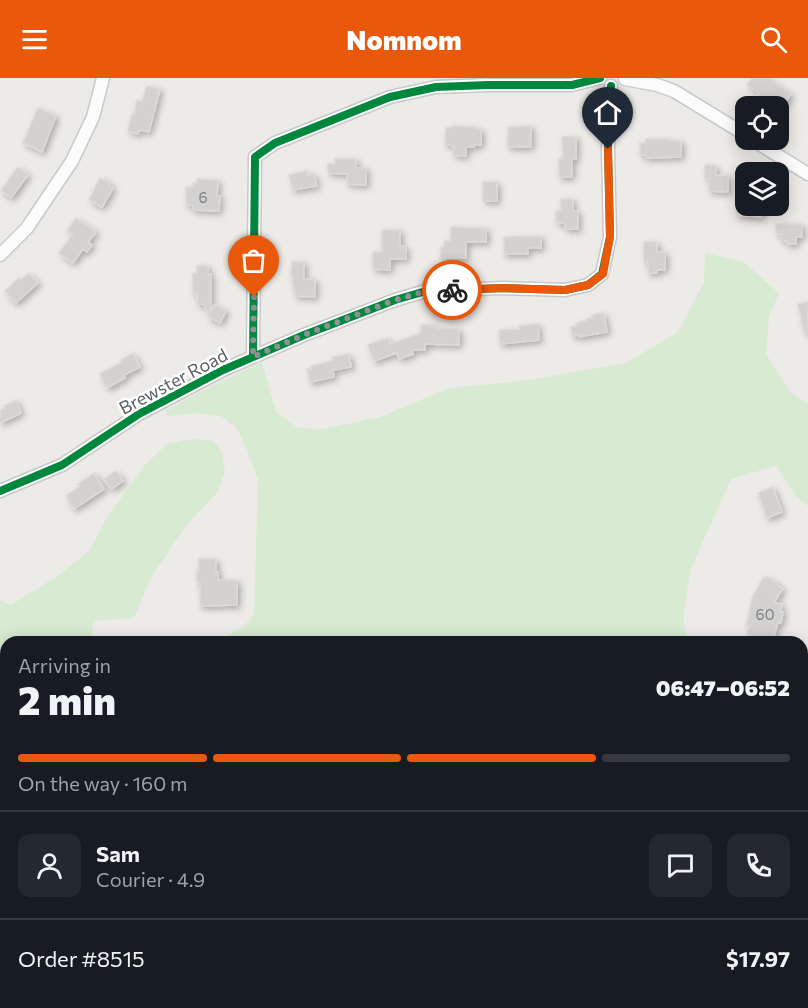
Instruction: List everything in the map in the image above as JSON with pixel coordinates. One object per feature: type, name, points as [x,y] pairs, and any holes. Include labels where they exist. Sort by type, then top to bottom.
[{"type":"street","points":[[0,255],[27,228],[72,161],[93,117],[103,78]]},
{"type":"street","points":[[253,357],[255,157],[275,143],[390,97],[436,87],[488,84],[572,85],[605,81],[614,87],[625,79],[674,90],[735,128]]},
{"type":"street","name":"Brewster Road","points":[[0,491],[62,465],[139,414],[223,370],[304,335],[395,300],[426,291],[504,288],[565,290],[588,285],[603,274],[610,237],[609,104],[605,81]]},
{"type":"street","points":[[769,150],[808,174]]},
{"type":"green space","points":[[705,253],[744,262],[779,293],[769,317],[766,354],[790,392],[808,404],[808,506],[797,497],[776,466],[731,479],[690,571],[683,621],[687,636],[227,636],[244,626],[254,614],[258,480],[236,427],[221,416],[196,413],[168,416],[165,411],[262,362],[276,412],[297,427],[318,430],[380,417],[449,388],[529,380],[626,363],[678,332],[704,282]]},
{"type":"green space","points":[[192,439],[213,441],[222,452],[225,472],[217,493],[185,527],[150,579],[134,618],[93,621],[92,636],[0,636],[0,601],[11,605],[59,575],[90,550],[107,517],[145,465],[167,444]]},
{"type":"building","points":[[752,78],[768,78],[791,94],[789,97],[759,96],[759,93],[747,85]]},
{"type":"building","points":[[147,86],[160,89],[149,132],[139,130],[138,134],[128,131],[137,100],[142,102]]},
{"type":"building","points":[[38,108],[56,116],[42,152],[23,143]]},
{"type":"building","points":[[452,126],[481,129],[481,145],[466,147],[466,156],[453,155],[454,147],[445,145],[446,128],[452,128]]},
{"type":"building","points":[[531,126],[531,147],[508,147],[508,127]]},
{"type":"building","points":[[576,136],[576,159],[572,159],[572,177],[559,177],[559,159],[563,159],[562,137]]},
{"type":"building","points":[[646,139],[681,141],[681,157],[646,158],[646,155],[640,155],[640,143],[646,143]]},
{"type":"building","points":[[335,159],[356,159],[356,168],[366,168],[366,185],[347,184],[347,174],[328,173],[328,164],[335,164]]},
{"type":"building","points":[[705,165],[716,166],[716,175],[728,176],[728,192],[709,191],[709,178],[705,178]]},
{"type":"building","points":[[18,167],[28,175],[11,198],[1,190]]},
{"type":"building","points":[[306,171],[307,175],[314,174],[317,186],[293,190],[289,175]]},
{"type":"building","points":[[100,178],[110,183],[109,186],[113,188],[102,207],[89,200]]},
{"type":"building","points":[[197,179],[218,180],[219,211],[193,210],[193,205],[186,205],[186,187],[193,187]]},
{"type":"building","points":[[483,182],[497,182],[497,201],[483,201]]},
{"type":"building","points":[[561,199],[573,199],[573,211],[578,211],[578,229],[565,229],[565,223],[556,223],[556,211],[561,211]]},
{"type":"building","points":[[76,218],[96,232],[88,242],[92,245],[87,252],[83,249],[73,263],[59,253],[73,234],[67,230]]},
{"type":"building","points":[[776,224],[802,224],[802,237],[796,237],[796,244],[781,241],[781,234],[776,234]]},
{"type":"building","points":[[451,227],[486,228],[486,242],[466,242],[466,258],[441,258],[441,247],[444,247],[444,241],[451,241]]},
{"type":"building","points":[[382,230],[400,230],[400,246],[406,247],[406,259],[390,259],[390,270],[373,269],[373,252],[382,252]]},
{"type":"building","points":[[541,236],[541,248],[528,248],[528,254],[504,254],[504,237]]},
{"type":"building","points":[[644,242],[657,242],[657,252],[665,252],[665,270],[648,273],[648,261],[644,261]]},
{"type":"building","points":[[292,262],[304,262],[304,279],[315,279],[315,297],[295,296],[293,275],[291,275]]},
{"type":"building","points":[[197,266],[208,266],[208,274],[211,274],[211,310],[215,304],[226,311],[220,323],[211,318],[211,321],[204,304],[197,304],[197,294],[193,294],[193,274],[197,274]]},
{"type":"building","points":[[29,273],[38,283],[16,303],[5,291],[19,278],[21,280]]},
{"type":"building","points":[[808,302],[808,332],[804,332],[798,304]]},
{"type":"building","points":[[604,313],[607,332],[572,336],[571,327],[577,326],[576,323],[593,318],[592,315]]},
{"type":"building","points":[[538,324],[539,340],[500,344],[499,330],[519,329],[519,326]]},
{"type":"building","points":[[421,325],[435,325],[435,329],[459,329],[459,345],[425,344],[425,350],[412,350],[413,354],[399,359],[397,353],[374,361],[368,345],[388,338],[390,344],[421,333]]},
{"type":"building","points":[[133,353],[140,367],[124,375],[125,378],[107,388],[100,374]]},
{"type":"building","points":[[349,354],[351,367],[333,370],[334,377],[310,382],[307,369],[311,369],[311,366],[333,361],[332,357]]},
{"type":"building","points":[[16,400],[21,413],[0,423],[0,410]]},
{"type":"building","points":[[116,471],[123,481],[111,489],[104,479]]},
{"type":"building","points":[[94,473],[104,489],[74,509],[66,496]]},
{"type":"building","points":[[773,487],[782,512],[767,518],[758,493]]},
{"type":"building","points":[[199,559],[216,559],[218,580],[237,580],[237,605],[200,606],[200,583],[197,583]]},
{"type":"building","points":[[764,577],[783,588],[774,603],[782,604],[780,611],[783,612],[781,623],[778,622],[774,636],[747,635],[749,626],[746,626],[753,596]]},
{"type":"cycle path","points":[[253,357],[255,157],[275,143],[390,97],[436,87],[572,85],[600,78]]},
{"type":"cycle path","points":[[0,491],[62,465],[139,414],[223,370],[304,335],[395,300],[426,291],[504,288],[565,290],[588,285],[602,274],[610,237],[608,149],[611,86]]},
{"type":"way so far","points":[[254,297],[253,357],[395,300],[426,291],[452,290]]},
{"type":"route","points":[[452,290],[504,288],[565,290],[588,285],[603,274],[610,237],[608,149]]}]
